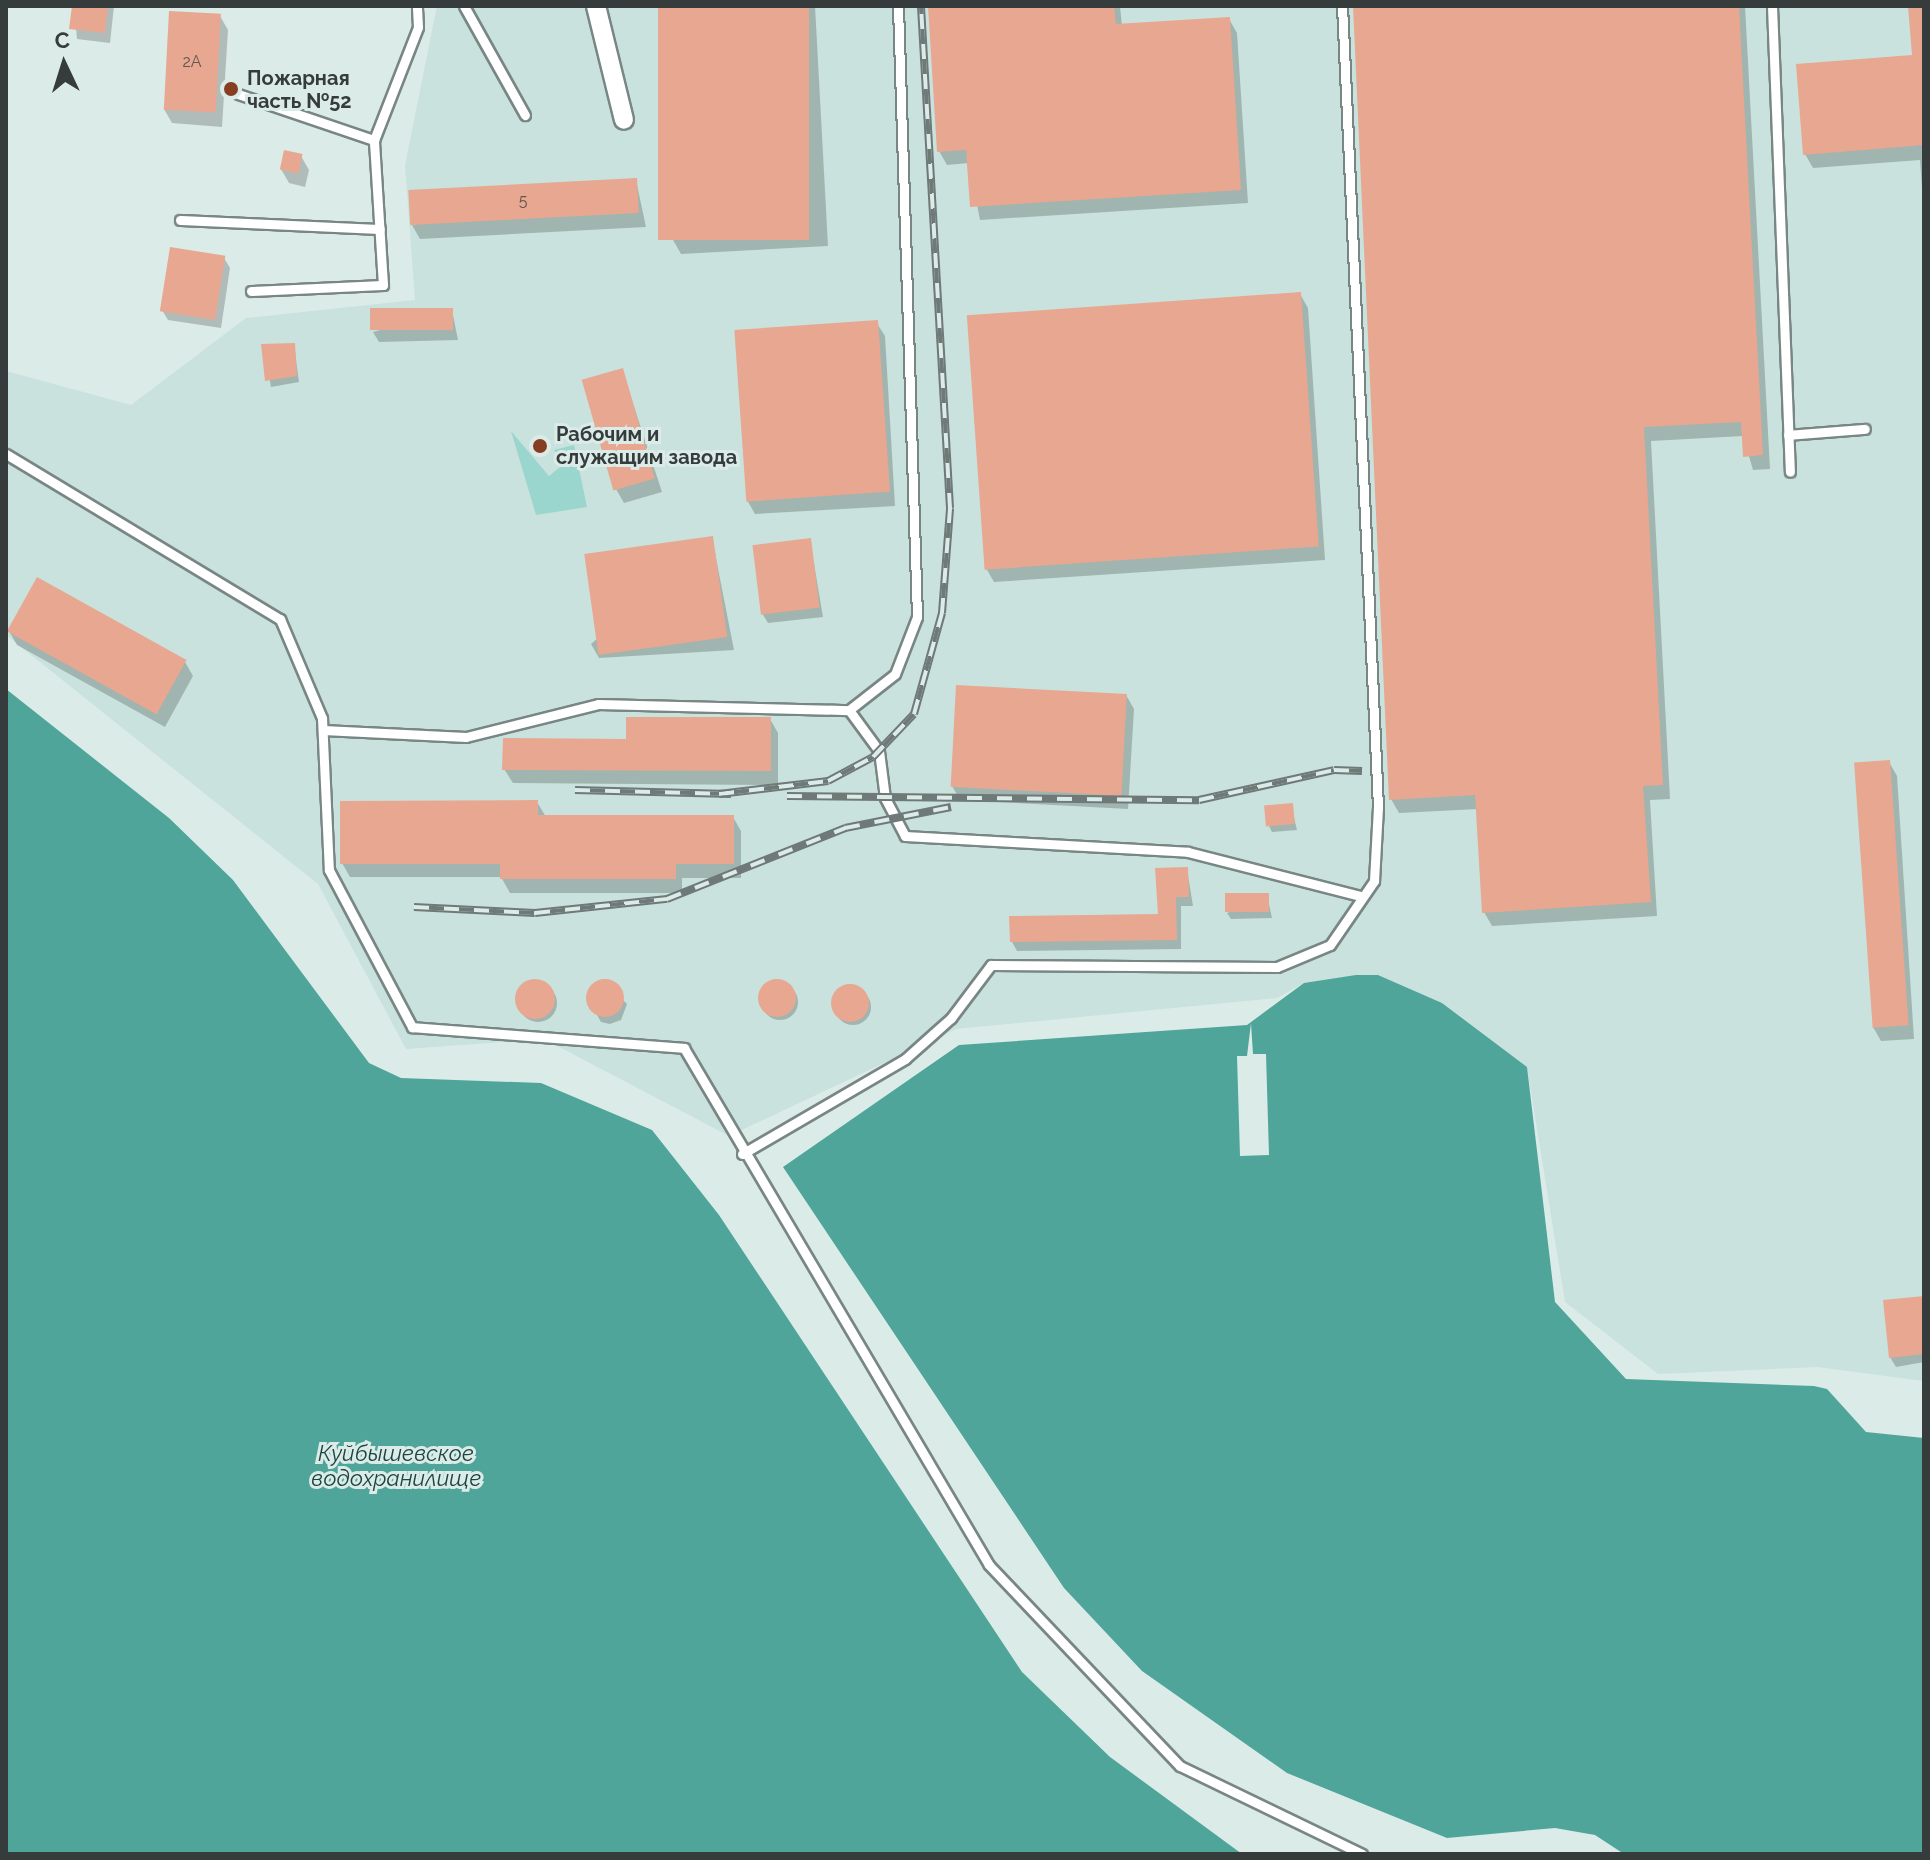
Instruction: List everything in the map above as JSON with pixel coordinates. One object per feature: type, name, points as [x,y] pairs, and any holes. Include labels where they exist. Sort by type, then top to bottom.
[{"type":"street","points":[[596,6],[624,120]]},
{"type":"lane","points":[[251,291],[383,285],[374,140],[418,27],[417,6]]},
{"type":"lane","points":[[464,6],[525,115]]},
{"type":"lane","points":[[323,730],[466,737],[598,704],[849,710],[895,674],[917,617],[898,6]]},
{"type":"lane","points":[[742,1154],[905,1059],[951,1018],[991,965],[1277,967],[1330,945],[1374,881],[1378,807],[1342,6]]},
{"type":"lane","points":[[1772,6],[1790,472]]},
{"type":"lane","points":[[238,94],[374,140]]},
{"type":"lane","points":[[180,220],[380,229]]},
{"type":"lane","points":[[1788,435],[1865,429]]},
{"type":"lane","points":[[6,454],[280,619],[323,730],[329,870],[412,1027],[684,1048],[742,1154],[989,1565],[1180,1766],[1362,1854]]},
{"type":"lane","points":[[849,710],[879,751],[885,798],[905,836],[1188,852],[1361,896]]},
{"type":"shaded area","points":[[437,6],[1924,6],[1924,1381],[1817,1367],[1658,1374],[1565,1302],[1527,1067],[1442,1003],[1378,975],[1304,983],[1277,998],[956,1029],[729,1136],[544,1039],[406,1049],[318,884],[6,635],[6,371],[131,405],[246,318],[415,300],[405,165]]},
{"type":"shaded area","points":[[511,431],[549,476],[565,463],[554,450],[574,445],[587,507],[536,515]]},
{"type":"water","name":"Куйбышевское водохранилище","points":[[6,689],[169,818],[233,880],[369,1063],[401,1078],[541,1083],[652,1130],[719,1215],[1022,1672],[1110,1757],[1242,1854],[6,1854]]},
{"type":"water","points":[[1378,975],[1442,1003],[1527,1067],[1555,1302],[1626,1379],[1814,1386],[1827,1389],[1866,1432],[1924,1438],[1924,1854],[1624,1854],[1595,1835],[1555,1828],[1447,1838],[1287,1773],[1142,1671],[1064,1588],[783,1167],[959,1045],[1247,1025],[1304,983]]},
{"type":"pier","points":[[1251,1023],[1253,1054],[1266,1054],[1269,1155],[1240,1156],[1237,1056],[1247,1056]]},
{"type":"building","points":[[72,6],[108,6],[105,33],[69,29]]},
{"type":"building","points":[[658,6],[809,6],[809,240],[658,240]]},
{"type":"building","points":[[928,6],[1114,6],[1116,24],[1230,17],[1241,190],[970,207],[966,150],[937,152]]},
{"type":"building","points":[[1353,6],[1739,6],[1763,455],[1743,457],[1741,422],[1644,427],[1663,785],[1643,786],[1651,902],[1482,913],[1475,795],[1389,800]]},
{"type":"building","points":[[1908,6],[1924,6],[1924,145],[1803,155],[1796,64],[1912,55]]},
{"type":"building","points":[[169,11],[221,14],[216,113],[164,110]]},
{"type":"building","points":[[284,150],[303,154],[298,174],[280,170]]},
{"type":"building","points":[[637,178],[639,213],[410,225],[408,190]]},
{"type":"building","points":[[170,247],[225,256],[215,320],[160,311]]},
{"type":"building","points":[[1301,292],[1319,546],[985,570],[967,315]]},
{"type":"building","points":[[370,308],[453,308],[453,330],[370,330]]},
{"type":"building","points":[[878,320],[890,492],[746,502],[734,330]]},
{"type":"building","points":[[295,343],[297,376],[265,381],[261,344]]},
{"type":"building","points":[[623,368],[655,479],[613,490],[582,380]]},
{"type":"building","points":[[713,536],[727,637],[598,655],[584,554]]},
{"type":"building","points":[[811,538],[820,607],[761,615],[752,545]]},
{"type":"building","points":[[37,577],[187,660],[157,714],[7,631]]},
{"type":"building","points":[[956,685],[1127,694],[1121,796],[951,787]]},
{"type":"building","points":[[626,717],[771,717],[771,771],[502,770],[503,738],[626,739]]},
{"type":"building","points":[[1890,760],[1909,1025],[1873,1028],[1854,763]]},
{"type":"building","points":[[538,800],[538,815],[734,815],[734,864],[676,864],[676,879],[500,879],[500,864],[340,864],[340,801]]},
{"type":"building","points":[[1293,803],[1295,824],[1266,826],[1264,806]]},
{"type":"building","points":[[1188,867],[1189,897],[1176,897],[1177,940],[1010,942],[1009,916],[1158,914],[1155,868]]},
{"type":"building","points":[[1225,893],[1269,893],[1269,912],[1225,912]]},
{"type":"building","points":[[535,979],[549,985],[555,999],[549,1013],[535,1019],[521,1013],[515,999],[521,985]]},
{"type":"building","points":[[605,979],[619,984],[624,998],[619,1012],[605,1017],[591,1012],[586,998],[591,984]]},
{"type":"building","points":[[777,979],[791,984],[796,998],[791,1012],[777,1017],[763,1012],[758,998],[763,984]]},
{"type":"building","points":[[850,984],[863,990],[869,1003],[863,1016],[850,1022],[837,1016],[831,1003],[837,990]]},
{"type":"building","points":[[1924,1296],[1924,1354],[1889,1358],[1883,1300]]},
{"type":"railway","points":[[719,794],[828,781],[873,757],[914,714],[942,613],[950,508],[921,6]]},
{"type":"railway","points":[[787,796],[1199,800],[1334,770],[1362,771]]},
{"type":"railway","points":[[575,790],[731,794]]},
{"type":"railway","points":[[414,907],[535,913],[667,899],[845,828],[951,807]]},
{"type":"place","name":"Пожарная часть №52","points":[[231,89]]},
{"type":"place","name":"Рабочим и служащим завода","points":[[540,446]]}]
